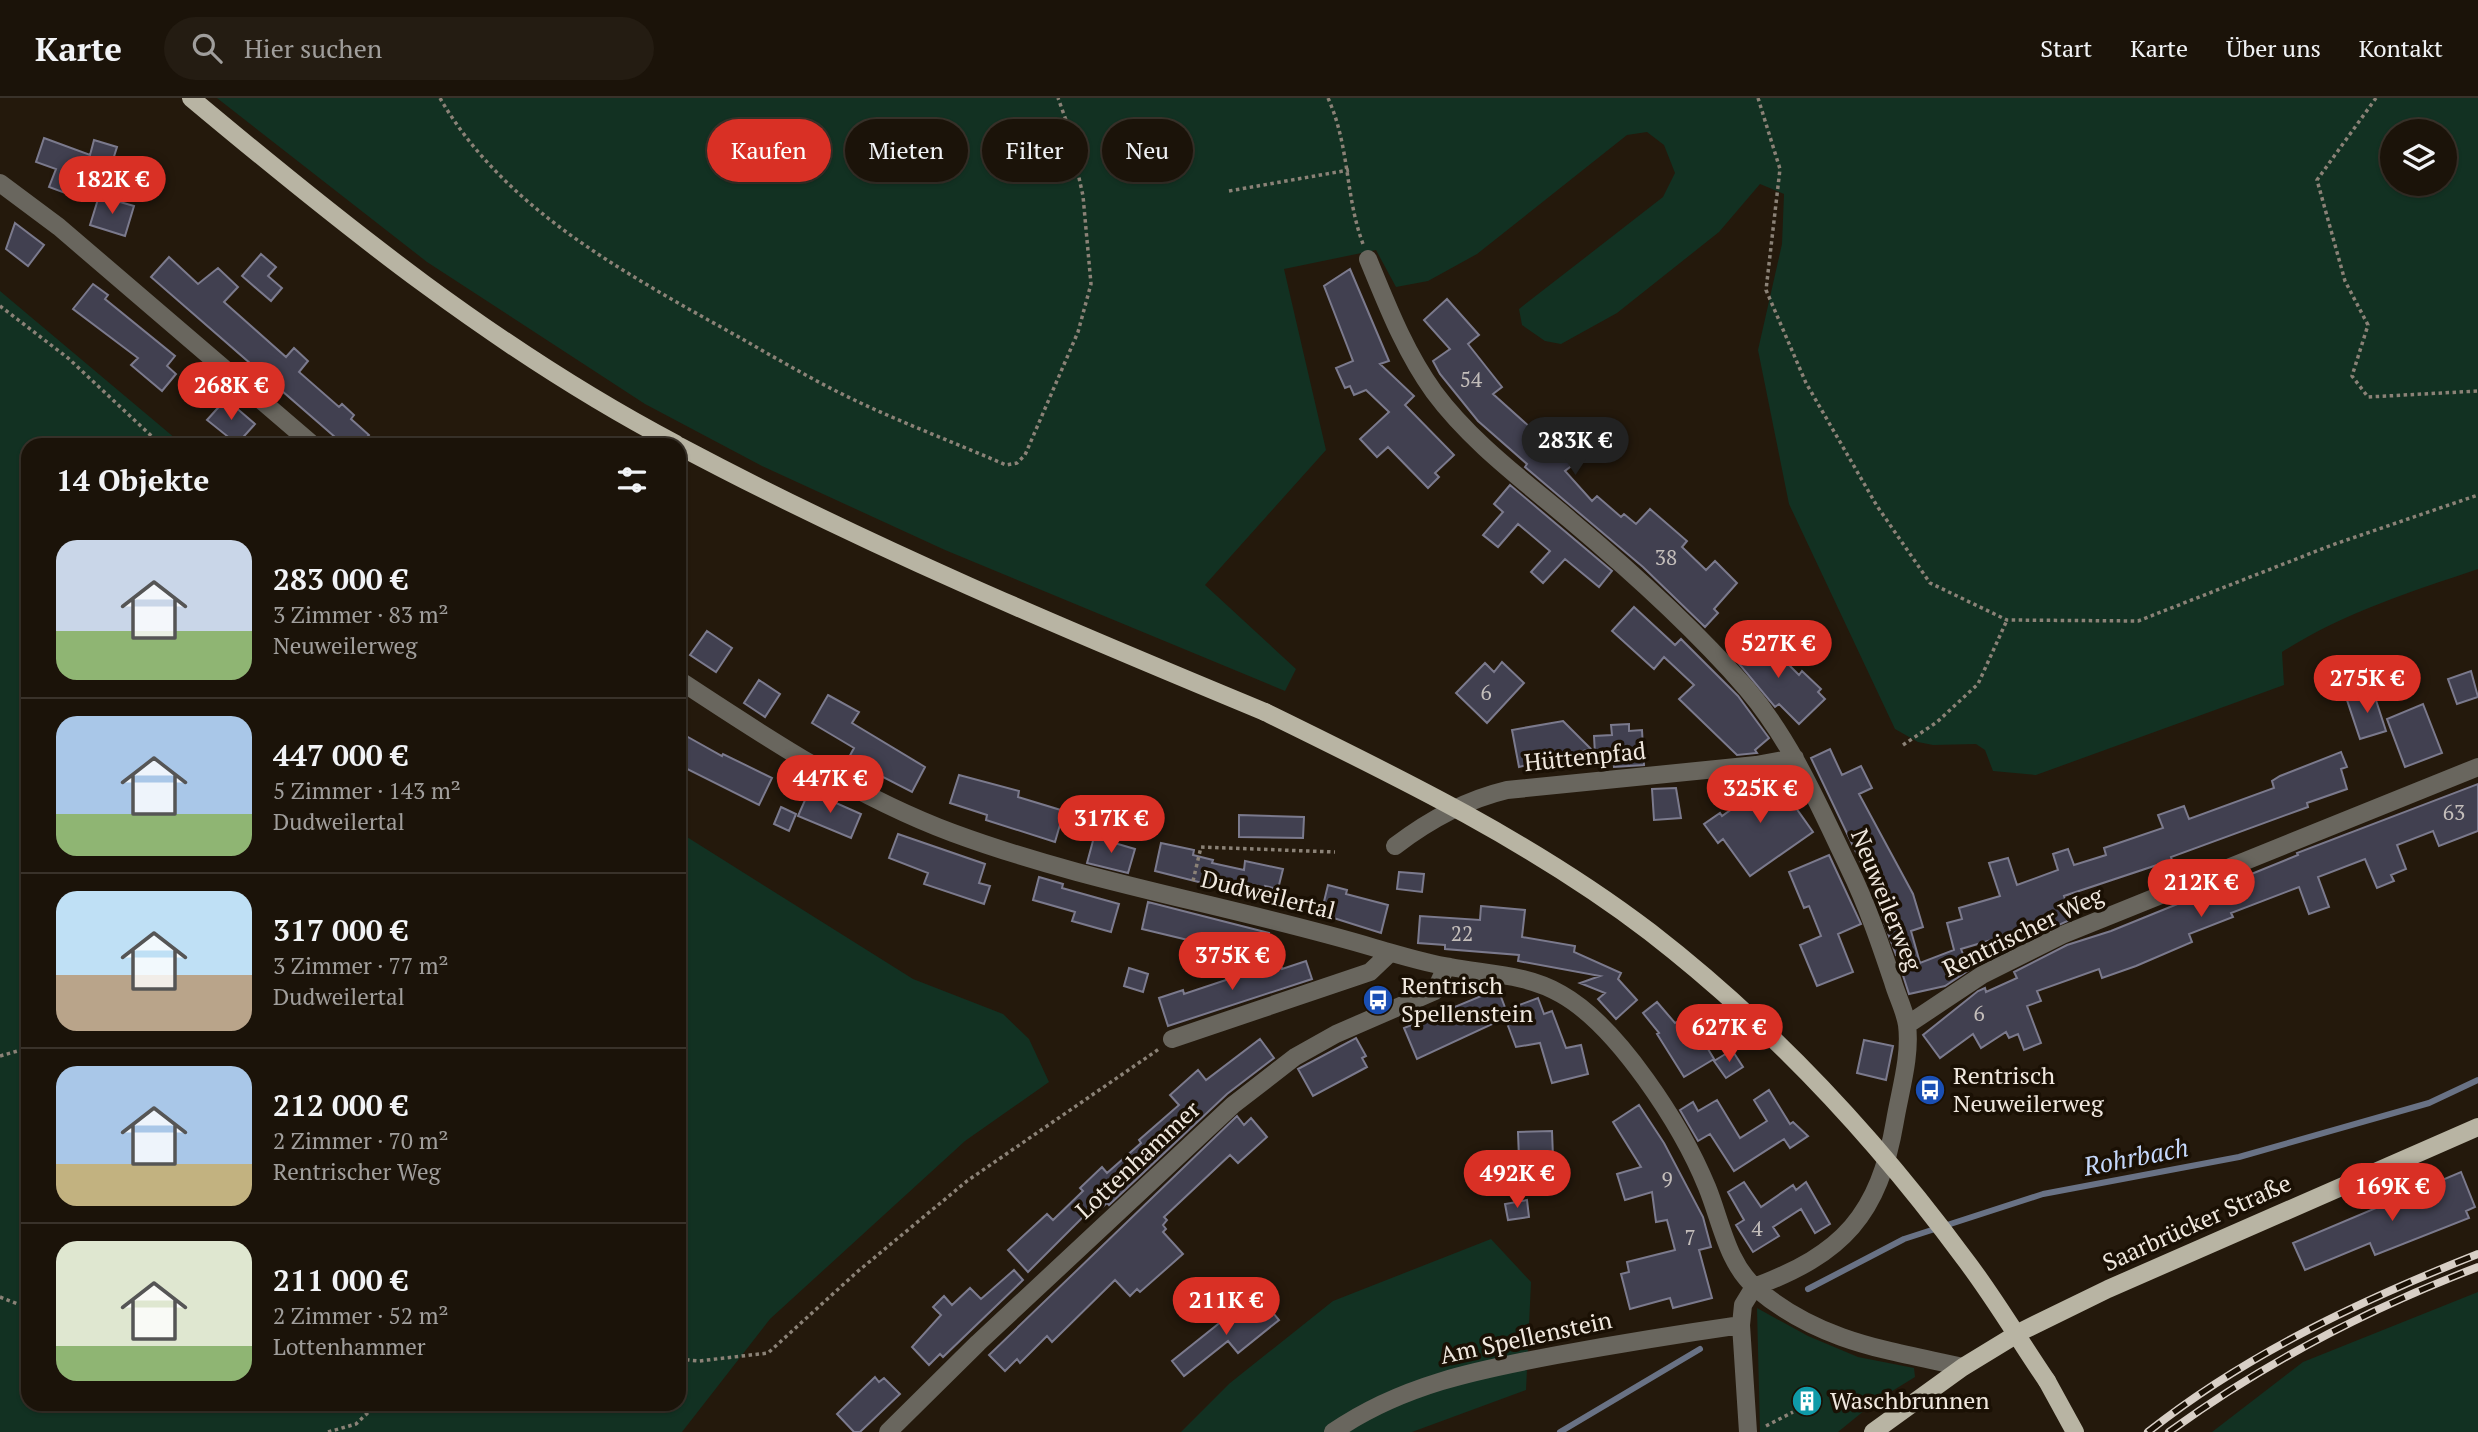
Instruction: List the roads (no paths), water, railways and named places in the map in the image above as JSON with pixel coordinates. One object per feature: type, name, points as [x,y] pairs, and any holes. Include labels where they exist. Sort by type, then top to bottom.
[{"type":"main road","points":[[191,98],[326,211],[490,333],[603,404],[665,438]]},
{"type":"main road","points":[[686,449],[830,524],[1265,712],[1470,816],[1553,866],[1648,932],[1716,987],[1810,1075],[1893,1168],[1966,1259],[2047,1381],[2075,1432]]},
{"type":"main road","name":"Saarbrücker Straße","points":[[1873,1432],[1963,1367],[2022,1331],[2091,1297],[2478,1127]]},
{"type":"street","points":[[0,183],[59,227],[305,438]]},
{"type":"street","name":"Neuweilerweg","points":[[1368,259],[1419,370],[1451,413],[1497,458],[1634,575],[1719,660],[1767,714],[1794,758],[1860,890],[1907,1024],[1906,1055],[1894,1129],[1880,1180],[1862,1218],[1822,1253],[1782,1277],[1754,1287]]},
{"type":"street","name":"Dudweilertal","points":[[686,685],[783,749],[844,783],[950,832],[1084,876],[1305,927],[1390,953]]},
{"type":"street","name":"Hüttenpfad","points":[[1395,846],[1444,814],[1482,796],[1507,790],[1756,765],[1794,758]]},
{"type":"street","name":"Rentrischer Weg","points":[[1907,1024],[1982,975],[2062,935],[2478,767]]},
{"type":"street","points":[[1172,1039],[1370,972],[1390,953],[1446,967],[1532,981],[1580,1004],[1598,1021],[1655,1096],[1688,1146],[1707,1187],[1728,1245],[1754,1287],[1815,1327],[1866,1347],[1963,1367]]},
{"type":"street","name":"Lottenhammer","points":[[888,1432],[978,1343],[1233,1105],[1295,1058],[1336,1034],[1435,991],[1446,967]]},
{"type":"street","points":[[1754,1287],[1743,1305],[1741,1325],[1756,1429]]},
{"type":"street","name":"Am Spellenstein","points":[[1332,1432],[1364,1412],[1463,1373],[1649,1338],[1741,1325]]},
{"type":"waterway","name":"Rohrbach","points":[[1808,1289],[1904,1239],[2043,1194],[2239,1157],[2429,1103],[2478,1080]]},
{"type":"waterway","name":"Rohrbach","points":[[1560,1432],[1700,1349]]},
{"type":"railway","points":[[2148,1432],[2225,1378],[2306,1331],[2391,1290],[2478,1254]]},
{"type":"railway","points":[[2169,1432],[2242,1383],[2318,1339],[2357,1319],[2478,1267]]},
{"type":"place","name":"Rentrisch Spellenstein","points":[[1378,1000]]},
{"type":"place","name":"Rentrisch Neuweilerweg","points":[[1930,1090]]},
{"type":"place","name":"Waschbrunnen","points":[[1807,1401]]}]
